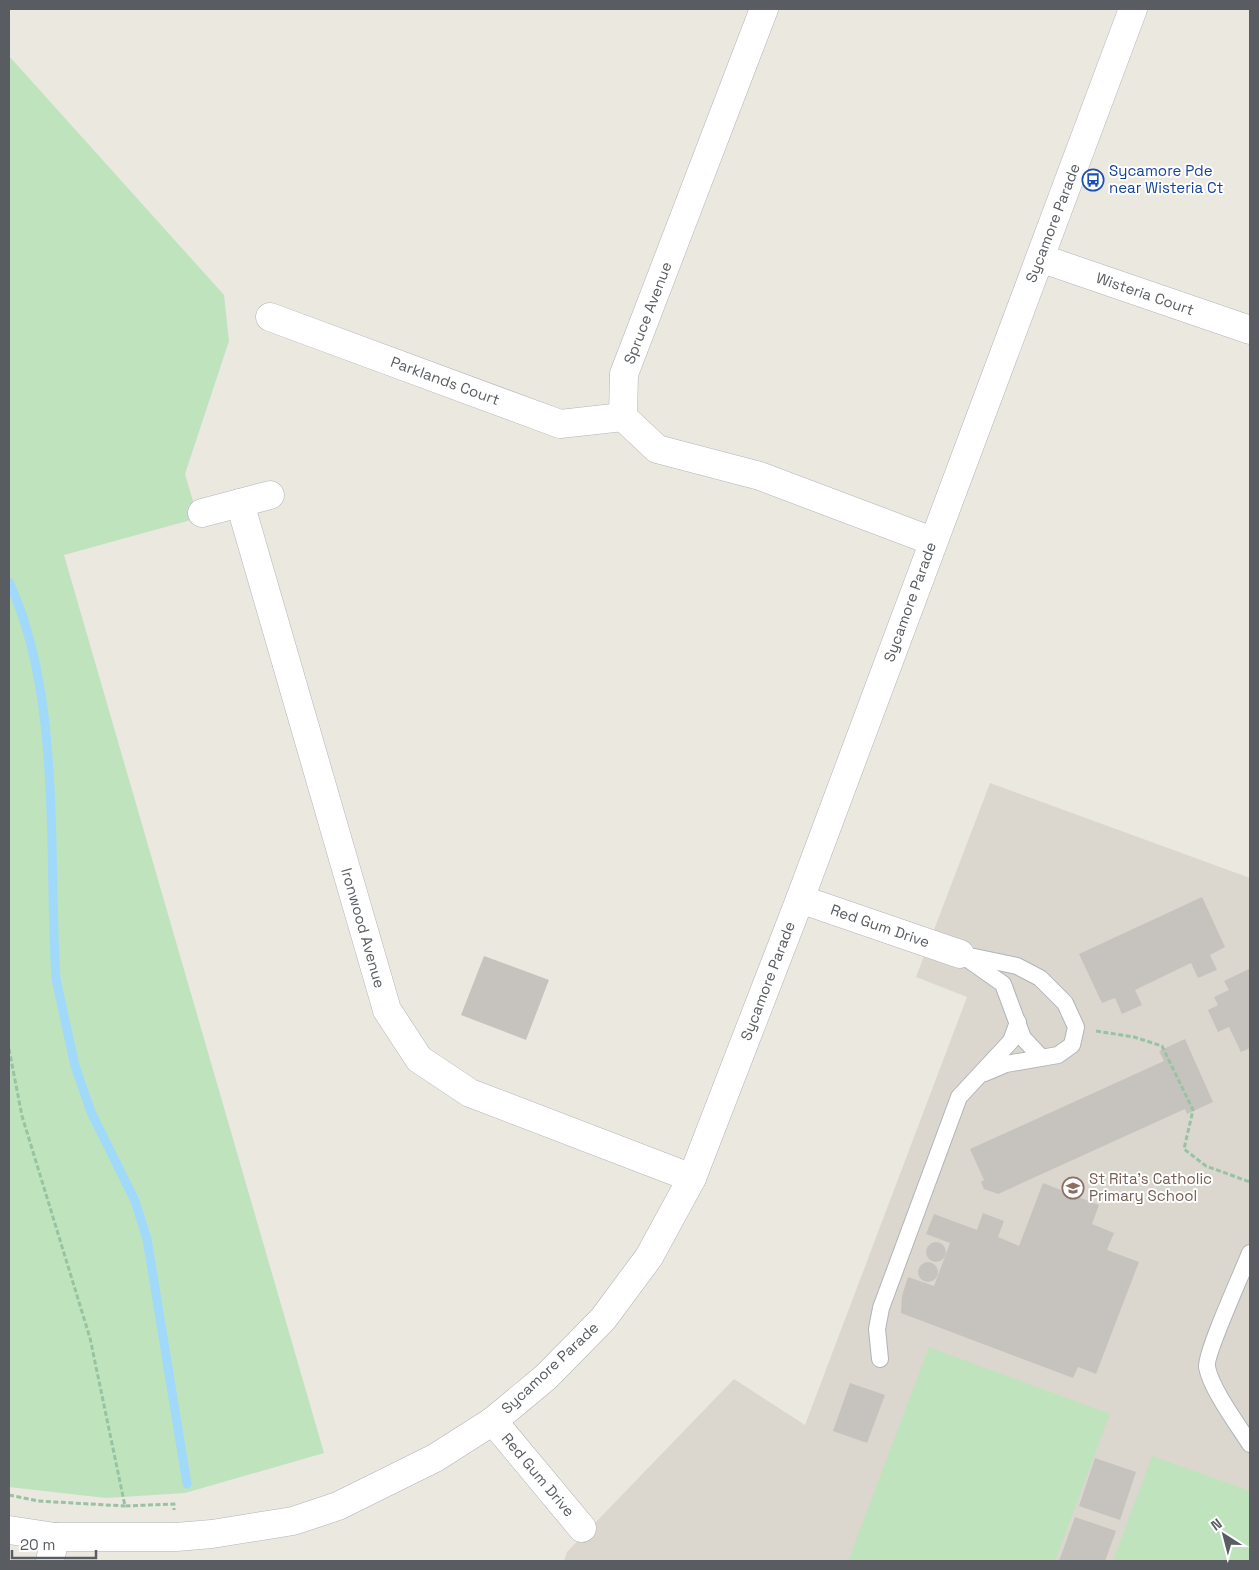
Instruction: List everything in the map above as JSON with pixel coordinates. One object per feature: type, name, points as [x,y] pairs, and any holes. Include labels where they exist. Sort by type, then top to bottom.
[{"type":"street","name":"Spruce Avenue","points":[[623,417],[624,374],[764,9]]},
{"type":"street","name":"Sycamore Parade","points":[[9,1530],[52,1549],[212,1534],[293,1521],[338,1506],[436,1458],[494,1421],[546,1377],[603,1319],[650,1256],[692,1178],[800,899],[932,541],[1133,9]]},
{"type":"street","name":"Wisteria Court","points":[[1040,258],[1250,330]]},
{"type":"street","name":"Parklands Court","points":[[270,317],[560,424],[623,417]]},
{"type":"street","points":[[623,417],[657,449],[760,476],[932,541]]},
{"type":"street","points":[[202,512],[270,495]]},
{"type":"street","name":"Ironwood Avenue","points":[[240,503],[387,1010],[419,1059],[470,1093],[692,1178]]},
{"type":"street","name":"Red Gum Drive","points":[[800,899],[960,954]]},
{"type":"street","name":"Red Gum Drive","points":[[494,1421],[582,1528]]},
{"type":"lane","points":[[960,954],[1003,984],[1023,1038],[1040,1056]]},
{"type":"lane","points":[[960,954],[1016,966],[1040,978],[1065,1004],[1076,1027],[1072,1045],[1058,1055],[1040,1056],[1006,1064],[980,1075]]},
{"type":"lane","points":[[880,1359],[877,1329],[881,1308],[959,1097],[1011,1041],[1018,1022]]},
{"type":"lane","points":[[1250,1253],[1213,1344],[1207,1366],[1220,1396],[1250,1444]]},
{"type":"path","points":[[1076,1027],[1134,1037],[1162,1046],[1193,1110],[1184,1149],[1206,1166],[1250,1182]]},
{"type":"path","points":[[9,1050],[22,1116],[90,1338],[125,1506]]},
{"type":"path","points":[[9,1495],[38,1501],[125,1506],[174,1504],[176,1537]]},
{"type":"shaded area","name":"St Rita's Catholic Primary School","points":[[990,783],[1250,878],[1250,1561],[564,1561],[567,1552],[734,1379],[805,1425],[967,997],[916,977]]},
{"type":"green space","points":[[9,56],[224,295],[229,341],[185,474],[198,518],[64,555],[324,1453],[185,1493],[106,1498],[9,1487]]},
{"type":"green space","points":[[929,1347],[1110,1414],[1055,1561],[848,1561]]},
{"type":"green space","points":[[1152,1456],[1250,1491],[1250,1561],[1113,1561]]},
{"type":"building","points":[[1202,897],[1225,947],[1210,955],[1217,970],[1198,978],[1191,963],[1135,990],[1142,1005],[1122,1014],[1115,998],[1102,1003],[1079,954]]},
{"type":"building","points":[[484,956],[549,980],[526,1040],[461,1015]]},
{"type":"building","points":[[1249,969],[1250,1048],[1241,1052],[1229,1027],[1218,1032],[1208,1010],[1218,1005],[1214,997],[1229,990],[1224,981]]},
{"type":"building","points":[[1185,1039],[1213,1102],[1187,1114],[1185,1109],[998,1194],[984,1189],[981,1182],[984,1180],[970,1149],[1164,1061],[1159,1051]]},
{"type":"building","points":[[1043,1183],[1099,1205],[1092,1224],[1114,1233],[1107,1250],[1139,1262],[1096,1374],[1078,1367],[1073,1378],[901,1313],[902,1296],[908,1277],[934,1286],[950,1243],[926,1234],[934,1214],[977,1230],[983,1213],[1004,1221],[998,1237],[1019,1246]]},
{"type":"building","points":[[936,1242],[943,1245],[946,1252],[943,1259],[936,1262],[929,1259],[926,1252],[929,1245]]},
{"type":"building","points":[[928,1262],[935,1265],[938,1272],[935,1279],[928,1282],[921,1279],[918,1272],[921,1265]]},
{"type":"building","points":[[850,1383],[885,1395],[867,1443],[833,1431]]},
{"type":"building","points":[[1095,1458],[1136,1472],[1120,1520],[1079,1506]]},
{"type":"building","points":[[1075,1517],[1116,1531],[1105,1561],[1059,1561]]},
{"type":"waterway","points":[[9,582],[26,626],[38,674],[45,725],[52,829],[56,979],[75,1066],[91,1112],[135,1201],[147,1239],[187,1484]]},
{"type":"place","name":"Sycamore Pde near Wisteria Ct","points":[[1093,180]]},
{"type":"place","name":"St Rita's Catholic Primary School","points":[[1073,1188]]}]
